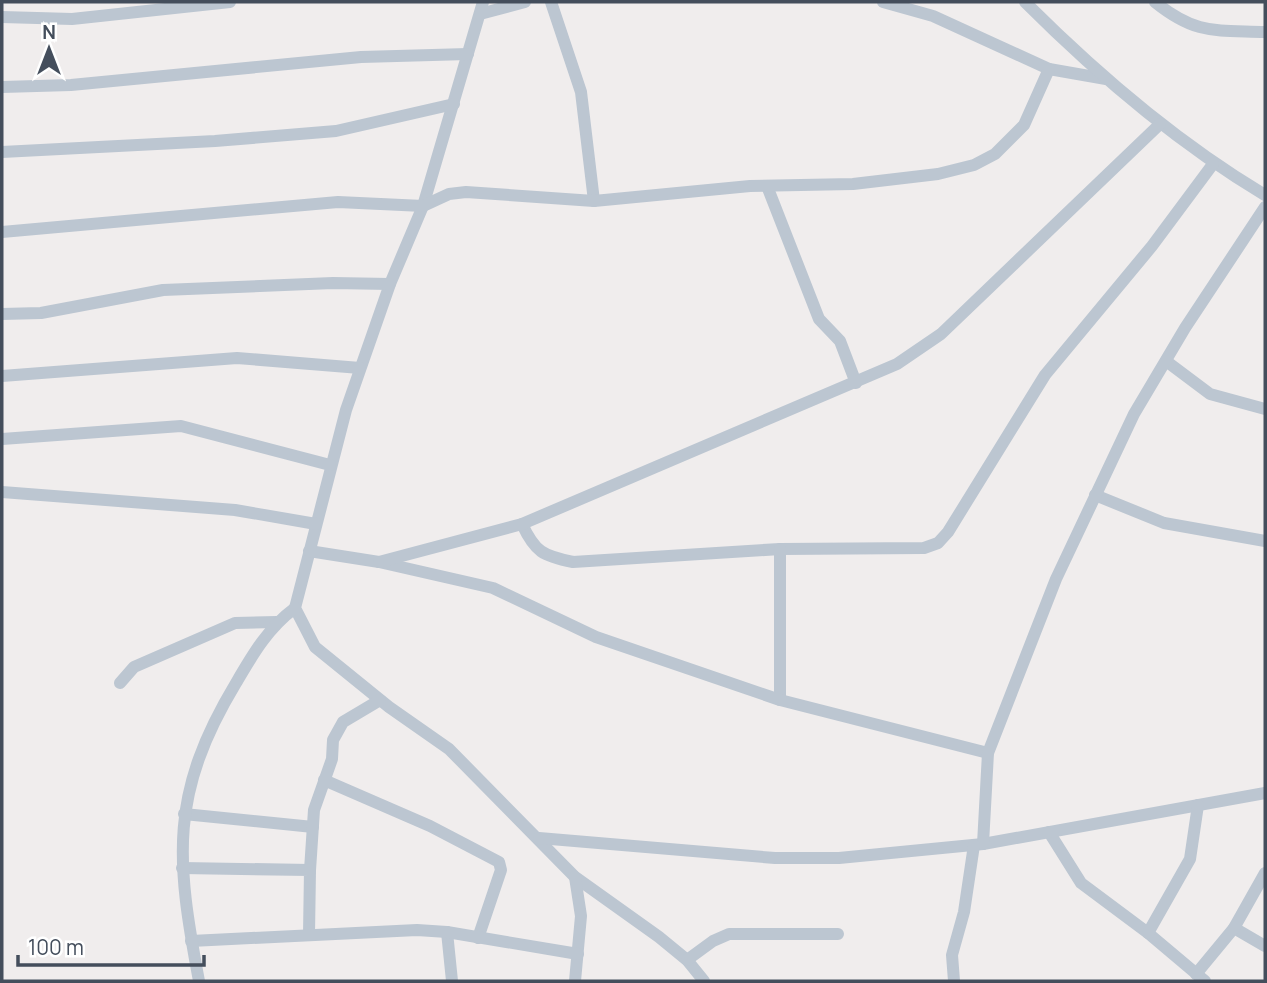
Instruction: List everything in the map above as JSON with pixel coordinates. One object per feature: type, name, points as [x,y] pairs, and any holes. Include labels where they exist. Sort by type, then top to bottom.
[{"type":"street","points":[[2,17],[72,19],[230,2]]},
{"type":"street","points":[[199,981],[182,868],[184,814],[194,767],[207,733],[258,645],[277,622],[295,608],[330,465],[360,368],[390,284],[423,206],[481,8],[525,2]]},
{"type":"street","points":[[551,2],[581,92],[594,201]]},
{"type":"street","points":[[883,2],[933,16],[1049,69],[1109,80]]},
{"type":"street","points":[[1025,2],[1075,52],[1160,124],[1213,164],[1265,195]]},
{"type":"street","points":[[1155,2],[1182,22],[1199,28],[1265,32]]},
{"type":"street","points":[[2,87],[71,85],[361,57],[468,54]]},
{"type":"street","points":[[2,232],[338,202],[423,206],[449,194],[466,192],[594,201],[767,186],[907,179],[974,165],[995,154],[1024,125],[1049,69]]},
{"type":"street","points":[[2,152],[215,141],[336,131],[454,104]]},
{"type":"street","points":[[379,562],[522,524],[856,383],[897,363],[941,334],[1160,124]]},
{"type":"street","points":[[522,524],[531,541],[548,557],[573,562],[780,549],[902,549],[938,543],[948,532],[1045,375],[1152,246],[1213,164]]},
{"type":"street","points":[[767,186],[818,319],[840,341],[856,383]]},
{"type":"street","points":[[954,981],[952,955],[979,844],[988,753],[1056,579],[1134,414],[1265,208]]},
{"type":"street","points":[[2,314],[41,313],[163,290],[333,283],[390,284]]},
{"type":"street","points":[[2,376],[237,358],[360,368]]},
{"type":"street","points":[[1166,361],[1210,394],[1265,409]]},
{"type":"street","points":[[2,439],[181,426],[330,465]]},
{"type":"street","points":[[2,492],[235,510],[316,524]]},
{"type":"street","points":[[1095,495],[1164,523],[1265,541]]},
{"type":"street","points":[[780,549],[780,700]]},
{"type":"street","points":[[309,551],[379,562],[493,588],[596,637],[780,700],[988,753]]},
{"type":"street","points":[[295,608],[315,647],[380,700],[449,749],[540,838],[575,877],[687,960],[704,981]]},
{"type":"street","points":[[120,682],[134,667],[235,623],[277,622]]},
{"type":"street","points":[[309,934],[310,870],[317,797],[338,729],[343,722],[380,700]]},
{"type":"street","points":[[324,780],[430,826],[499,862],[501,870],[478,938]]},
{"type":"street","points":[[540,838],[775,858],[839,858],[979,844],[1265,793]]},
{"type":"street","points":[[1148,933],[1190,859],[1198,804]]},
{"type":"street","points":[[184,814],[313,827]]},
{"type":"street","points":[[1049,832],[1081,883],[1148,933],[1200,977],[1234,928],[1265,873]]},
{"type":"street","points":[[182,868],[310,870]]},
{"type":"street","points":[[575,877],[581,916],[575,981]]},
{"type":"street","points":[[1234,928],[1265,946]]},
{"type":"street","points":[[191,941],[417,930],[447,932],[578,954]]},
{"type":"street","points":[[447,932],[452,981]]},
{"type":"street","points":[[687,960],[713,941],[729,934],[838,934]]}]
